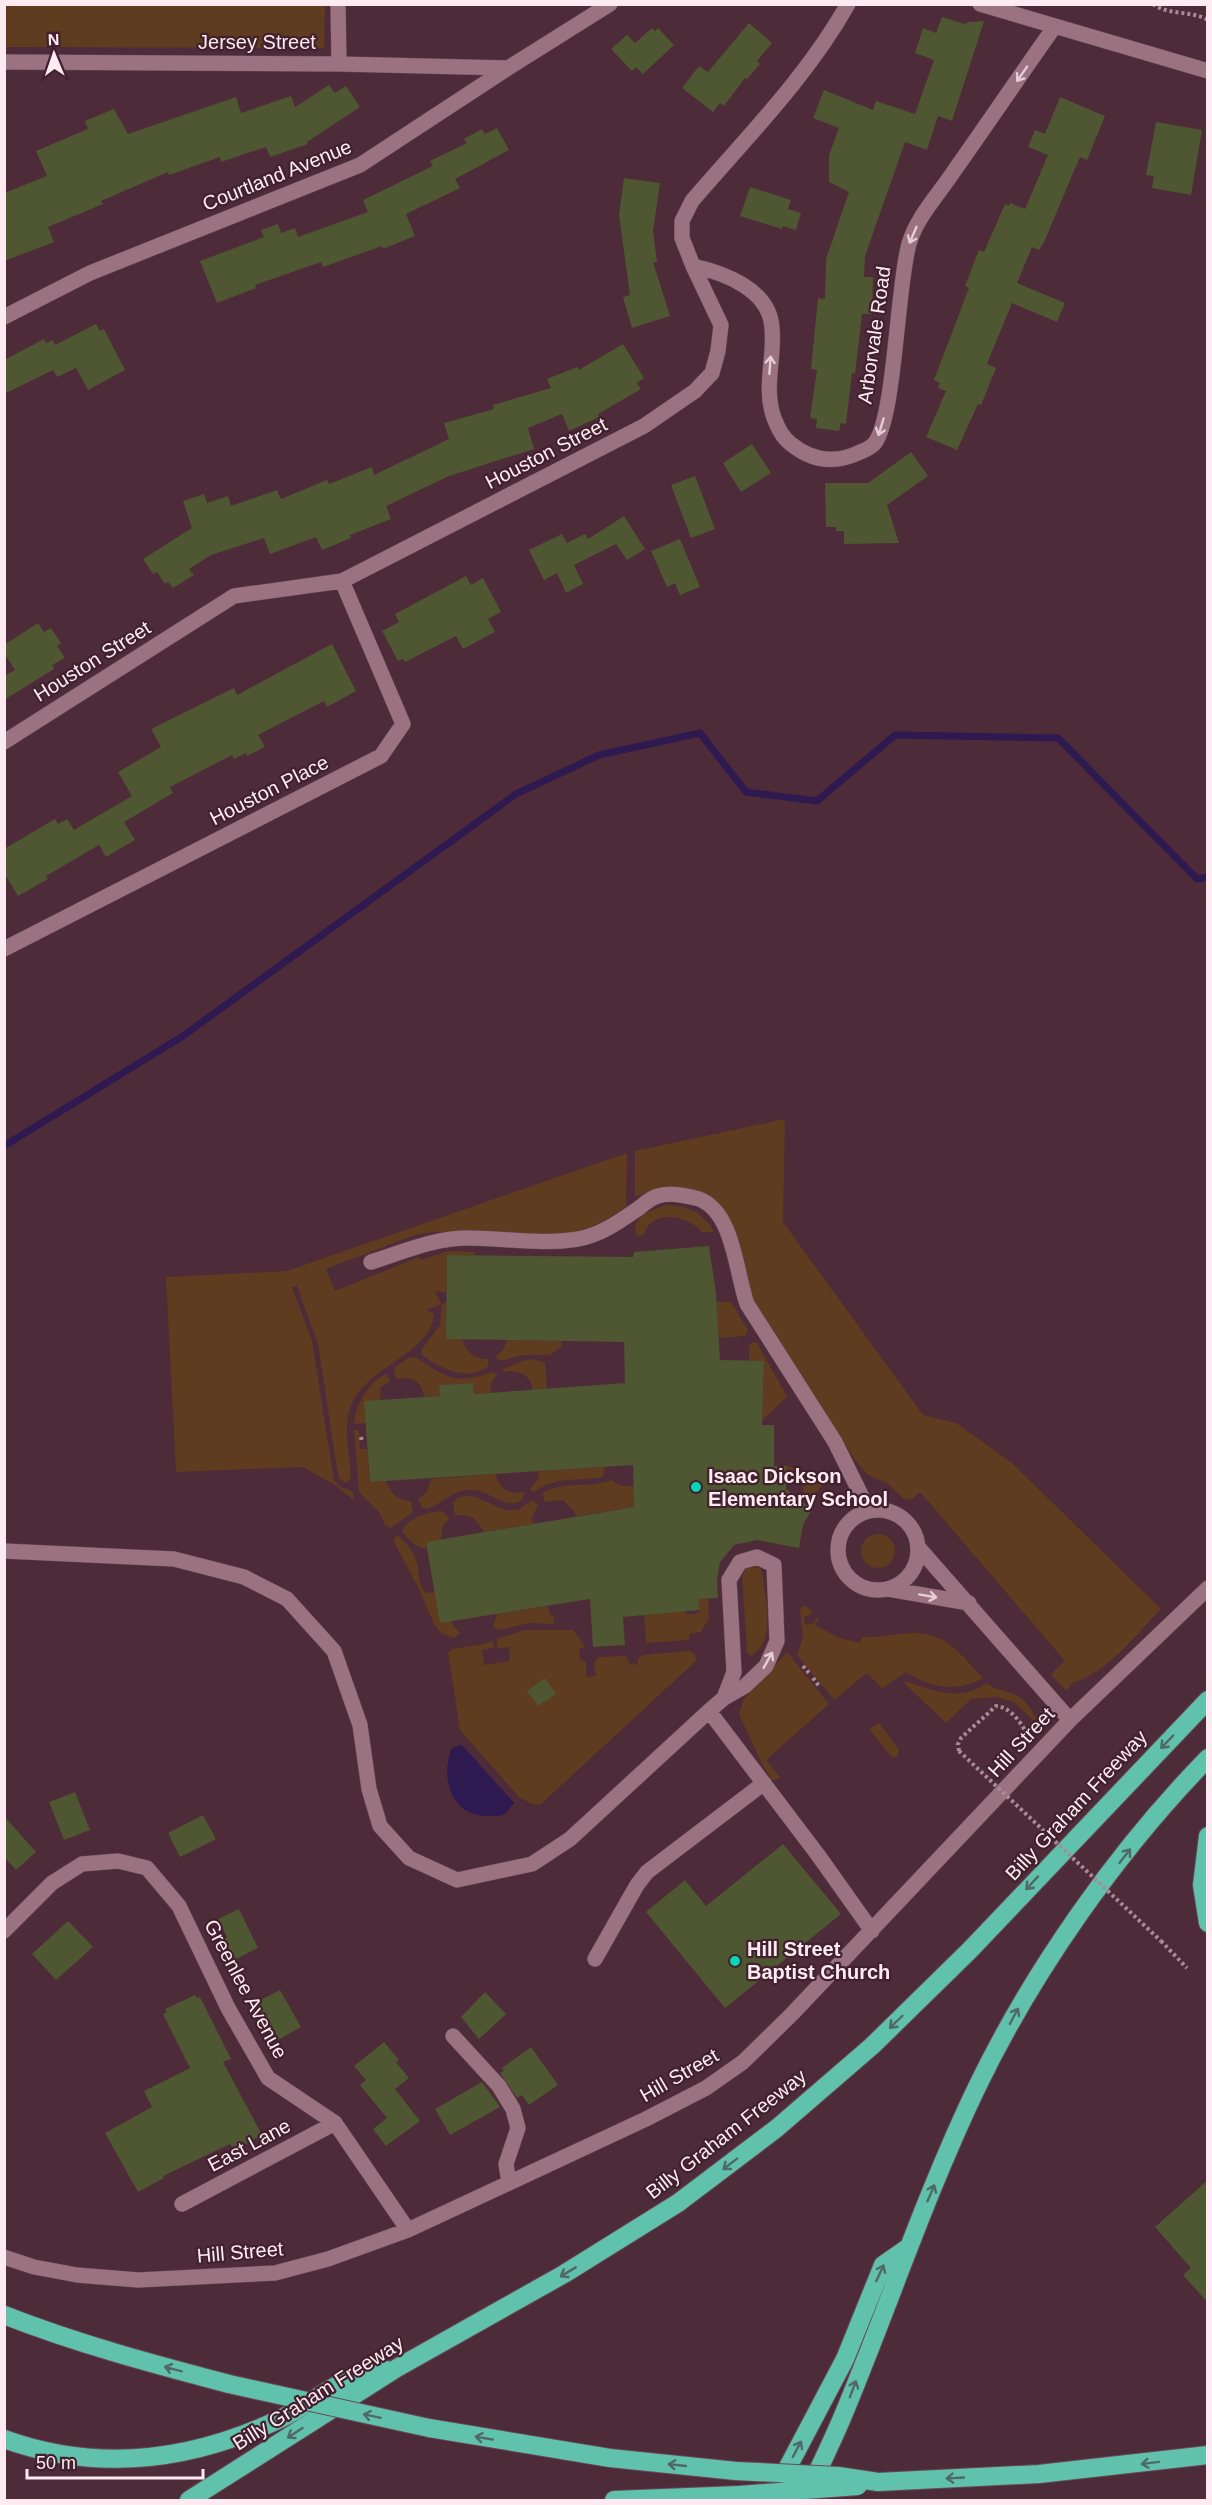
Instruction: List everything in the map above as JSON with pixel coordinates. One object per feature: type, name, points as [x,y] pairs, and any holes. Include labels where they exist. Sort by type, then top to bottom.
[{"type":"highway","name":"Billy Graham Freeway","points":[[189,2500],[397,2368],[564,2274],[668,2209],[777,2128],[872,2046],[970,1950],[1208,1700]]},
{"type":"highway","points":[[804,2500],[842,2419],[909,2247],[977,2087],[1019,2007],[1084,1907],[1145,1830],[1208,1758]]},
{"type":"highway","points":[[1208,1836],[1202,1886],[1208,1923]]},
{"type":"highway","points":[[770,2500],[845,2359],[883,2265],[909,2247]]},
{"type":"highway","points":[[4,2314],[47,2331],[133,2359],[229,2384],[429,2428],[610,2458],[735,2471],[838,2476],[878,2482]]},
{"type":"highway","points":[[4,2439],[75,2457],[130,2459],[192,2452],[233,2440],[282,2418],[356,2376],[397,2368]]},
{"type":"highway","points":[[614,2500],[739,2495],[849,2488],[878,2482],[1039,2474],[1208,2455]]},
{"type":"street","points":[[338,4],[339,63]]},
{"type":"street","name":"Courtland Avenue","points":[[4,316],[90,273],[360,165],[610,4]]},
{"type":"street","name":"Houston Street","points":[[4,742],[234,596],[342,581],[644,426],[695,391],[712,373],[718,351],[721,325],[682,238],[682,220],[692,201],[799,77],[831,35],[848,4]]},
{"type":"street","points":[[980,4],[1208,71]]},
{"type":"street","name":"Arborvale Road","points":[[693,266],[720,272],[746,288],[764,303],[772,328],[769,401],[779,431],[789,443],[818,459],[847,458],[865,450],[874,444],[879,434],[889,397],[902,276],[912,234],[1055,26]]},
{"type":"street","name":"Jersey Street","points":[[4,62],[339,63],[508,68]]},
{"type":"street","name":"Houston Place","points":[[4,949],[381,756],[403,724],[342,581]]},
{"type":"street","points":[[371,1262],[436,1241],[466,1238],[541,1241],[578,1239],[602,1232],[657,1196],[677,1195],[700,1200],[714,1210],[725,1227],[734,1251],[740,1285],[747,1304],[835,1442],[869,1511]]},
{"type":"street","points":[[883,1510],[896,1514],[907,1522],[915,1534],[918,1547],[916,1561],[910,1573],[900,1583],[874,1590],[851,1580],[843,1571],[838,1559],[837,1547],[847,1524],[856,1516],[869,1511],[883,1510]]},
{"type":"street","points":[[918,1547],[1070,1720]]},
{"type":"street","points":[[4,1551],[174,1559],[244,1577],[287,1599],[334,1650],[360,1725],[369,1789],[380,1826],[409,1858],[457,1880],[532,1864],[570,1839],[709,1711],[724,1698],[745,1686],[766,1666],[777,1641],[774,1565],[757,1557],[740,1562],[729,1580],[734,1672],[724,1698]]},
{"type":"street","points":[[888,1588],[969,1603]]},
{"type":"street","name":"Hill Street","points":[[4,2257],[34,2267],[77,2275],[138,2280],[275,2273],[328,2259],[408,2230],[646,2119],[706,2088],[743,2062],[872,1931],[1070,1720],[1208,1588]]},
{"type":"street","points":[[709,1711],[818,1855],[872,1931]]},
{"type":"street","points":[[595,1959],[646,1872],[764,1783]]},
{"type":"street","name":"Greenlee Avenue","points":[[4,1931],[52,1882],[82,1864],[118,1861],[147,1868],[179,1906],[228,2008],[268,2078],[335,2123],[408,2230]]},
{"type":"street","points":[[453,2036],[499,2086],[513,2109],[518,2128],[506,2164],[509,2183]]},
{"type":"street","name":"East Lane","points":[[182,2204],[335,2123]]},
{"type":"path","points":[[1153,4],[1164,11],[1208,20]]},
{"type":"path","points":[[803,1666],[809,1673]]},
{"type":"path","points":[[813,1678],[819,1686]]},
{"type":"path","points":[[1030,1740],[1015,1717],[996,1706],[961,1738],[958,1744],[959,1751],[1187,1968]]},
{"type":"shaded area","points":[[5,4],[325,5],[324,48],[5,47]]},
{"type":"shaded area","points":[[785,1119],[783,1222],[923,1415],[956,1423],[1011,1462],[1161,1609],[1110,1662],[1085,1678],[1072,1683],[1067,1691],[1052,1676],[1052,1673],[1065,1661],[920,1492],[911,1500],[903,1498],[887,1483],[868,1475],[855,1460],[755,1305],[736,1236],[723,1211],[695,1191],[679,1187],[662,1186],[635,1197],[635,1151]]},
{"type":"shaded area","points":[[627,1153],[626,1206],[604,1221],[590,1227],[564,1234],[432,1232],[412,1236],[326,1269],[335,1291],[419,1257],[421,1260],[449,1251],[475,1252],[475,1255],[447,1255],[446,1293],[435,1291],[441,1304],[427,1310],[434,1314],[431,1328],[411,1350],[371,1379],[352,1403],[347,1420],[351,1477],[345,1483],[339,1478],[337,1469],[318,1344],[297,1286],[292,1287],[312,1341],[334,1480],[341,1487],[352,1491],[355,1501],[335,1485],[303,1467],[176,1472],[166,1277],[287,1271]]},
{"type":"shaded area","points":[[665,1205],[680,1206],[694,1211],[705,1219],[714,1232],[702,1232],[688,1222],[670,1217],[654,1221],[648,1226],[644,1235],[636,1236],[635,1225],[643,1214]]},
{"type":"shaded area","points":[[446,1301],[446,1339],[462,1339],[472,1354],[489,1359],[488,1366],[480,1371],[454,1372],[422,1355],[422,1349],[440,1325],[442,1305]]},
{"type":"shaded area","points":[[716,1302],[731,1302],[748,1330],[745,1336],[719,1338]]},
{"type":"shaded area","points":[[507,1340],[561,1341],[562,1347],[549,1355],[523,1355],[501,1361],[495,1357],[503,1350]]},
{"type":"shaded area","points":[[752,1342],[757,1343],[787,1396],[762,1421],[764,1361],[749,1361],[749,1347]]},
{"type":"shaded area","points":[[415,1357],[435,1370],[459,1379],[493,1372],[497,1375],[492,1381],[490,1393],[474,1394],[473,1383],[439,1385],[440,1396],[424,1397],[419,1383],[407,1378],[397,1379],[394,1373],[395,1367],[408,1358]]},
{"type":"shaded area","points":[[533,1359],[545,1363],[547,1389],[533,1390],[526,1376],[518,1372],[503,1372],[502,1370],[521,1361]]},
{"type":"shaded area","points":[[387,1374],[390,1381],[380,1388],[380,1400],[366,1423],[354,1424],[357,1409],[364,1394],[374,1382]]},
{"type":"shaded area","points":[[354,1430],[359,1430],[360,1449],[367,1449],[370,1482],[386,1481],[395,1496],[411,1501],[413,1512],[391,1528],[385,1525],[379,1512],[359,1492]]},
{"type":"shaded area","points":[[786,1466],[830,1478],[812,1497],[806,1500],[803,1498],[803,1481],[786,1477]]},
{"type":"shaded area","points":[[605,1467],[603,1477],[560,1481],[534,1492],[530,1490],[538,1478],[539,1471]]},
{"type":"shaded area","points":[[496,1474],[499,1484],[506,1490],[514,1493],[524,1492],[522,1500],[515,1503],[503,1502],[480,1491],[467,1490],[427,1509],[422,1507],[418,1499],[427,1492],[431,1479]]},
{"type":"shaded area","points":[[611,1480],[621,1486],[634,1486],[634,1507],[576,1516],[563,1500],[544,1502],[543,1493],[551,1489]]},
{"type":"shaded area","points":[[467,1496],[506,1510],[519,1509],[532,1500],[538,1505],[532,1517],[533,1524],[484,1532],[472,1518],[464,1515],[455,1516],[453,1502],[460,1497]]},
{"type":"shaded area","points":[[443,1511],[449,1519],[443,1525],[441,1540],[426,1542],[427,1548],[416,1545],[402,1532],[413,1519],[432,1512]]},
{"type":"shaded area","points":[[878,1534],[890,1539],[895,1551],[890,1563],[878,1568],[866,1563],[861,1551],[866,1539]]},
{"type":"shaded area","points":[[398,1536],[415,1557],[423,1589],[426,1593],[435,1592],[453,1625],[460,1633],[454,1638],[441,1633],[434,1624],[418,1587],[394,1542],[395,1537]]},
{"type":"shaded area","points":[[754,1566],[761,1570],[763,1576],[767,1632],[764,1642],[750,1656],[747,1652],[742,1576],[746,1568]]},
{"type":"shaded area","points":[[707,1579],[709,1618],[701,1632],[689,1634],[689,1640],[646,1643],[644,1615],[685,1611],[685,1614],[696,1614],[700,1611],[698,1598]]},
{"type":"shaded area","points":[[547,1606],[551,1615],[555,1617],[553,1624],[529,1623],[499,1630],[493,1627],[497,1614]]},
{"type":"shaded area","points":[[803,1606],[808,1607],[813,1613],[804,1617],[807,1625],[814,1623],[817,1617],[819,1619],[815,1624],[819,1627],[839,1638],[860,1643],[862,1637],[914,1633],[936,1637],[953,1647],[983,1678],[964,1686],[944,1687],[925,1682],[906,1672],[882,1688],[867,1673],[834,1700],[797,1655],[803,1637],[800,1610]]},
{"type":"shaded area","points":[[525,1630],[573,1630],[584,1645],[583,1648],[579,1648],[580,1659],[586,1663],[586,1677],[596,1676],[594,1663],[598,1657],[626,1656],[630,1665],[638,1664],[638,1659],[643,1655],[689,1651],[695,1654],[696,1661],[540,1805],[519,1797],[460,1730],[448,1652],[493,1641],[494,1648],[482,1650],[484,1665],[510,1661],[509,1647],[497,1648],[497,1639]]},
{"type":"shaded area","points":[[787,1652],[829,1704],[766,1760],[780,1777],[772,1780],[739,1714],[744,1699]]},
{"type":"shaded area","points":[[906,1681],[946,1693],[967,1692],[987,1683],[1021,1698],[1037,1719],[1034,1721],[1014,1702],[996,1697],[971,1699],[946,1723],[904,1683]]},
{"type":"shaded area","points":[[880,1724],[899,1750],[897,1757],[892,1757],[871,1732],[870,1729]]},
{"type":"shaded area","points":[[462,1745],[514,1803],[505,1814],[486,1816],[474,1814],[464,1809],[456,1801],[448,1782],[447,1770],[452,1748]]},
{"type":"building","points":[[942,17],[964,24],[984,21],[952,121],[938,116],[927,150],[905,142],[865,256],[864,277],[873,277],[872,314],[862,314],[846,424],[841,423],[839,431],[816,428],[817,419],[810,418],[817,370],[811,369],[818,298],[825,299],[826,259],[849,192],[829,182],[829,155],[839,128],[813,118],[824,90],[873,110],[876,101],[915,114],[934,60],[915,53],[923,28],[936,33]]},
{"type":"building","points":[[749,23],[772,43],[757,61],[760,64],[747,79],[745,78],[724,106],[720,103],[713,112],[682,88],[699,66],[708,72]]},
{"type":"building","points":[[652,28],[655,31],[658,28],[674,45],[643,74],[636,67],[632,71],[611,49],[627,35],[635,43]]},
{"type":"building","points":[[329,85],[335,93],[346,86],[360,107],[307,142],[308,144],[270,157],[266,147],[221,162],[220,157],[169,175],[168,172],[101,201],[103,204],[48,227],[54,242],[4,261],[4,193],[47,176],[36,151],[88,129],[85,121],[114,109],[128,134],[236,97],[241,113],[291,96],[295,107]]},
{"type":"building","points":[[1060,97],[1105,116],[1087,160],[1080,157],[1044,242],[1039,250],[1032,247],[1017,283],[1065,303],[1057,322],[1012,303],[987,364],[996,368],[981,405],[978,404],[957,450],[926,437],[946,391],[938,388],[940,383],[934,380],[969,288],[965,286],[979,250],[984,252],[1005,204],[1009,206],[1010,203],[1025,209],[1048,155],[1028,147],[1035,130],[1045,134]]},
{"type":"building","points":[[1156,122],[1202,130],[1191,195],[1152,188],[1154,176],[1146,175]]},
{"type":"building","points":[[497,128],[509,150],[455,179],[460,188],[406,214],[415,236],[383,249],[382,246],[323,267],[321,262],[255,285],[256,288],[217,303],[200,261],[264,237],[261,230],[278,224],[281,233],[295,228],[298,237],[368,212],[363,200],[433,166],[430,161],[467,143],[464,139],[482,129],[485,134]]},
{"type":"building","points":[[624,178],[660,183],[653,231],[657,262],[653,262],[670,316],[632,328],[623,297],[630,295],[619,215]]},
{"type":"building","points":[[750,187],[791,200],[788,209],[801,213],[796,230],[783,226],[782,229],[740,216]]},
{"type":"building","points":[[96,324],[100,331],[104,329],[125,370],[88,390],[76,368],[57,377],[53,370],[4,394],[4,360],[44,339],[46,343],[53,340],[55,345]]},
{"type":"building","points":[[623,344],[644,378],[637,383],[641,389],[598,414],[599,417],[569,431],[562,414],[528,428],[534,449],[449,476],[386,506],[391,519],[350,535],[351,538],[322,550],[316,537],[270,554],[264,538],[211,555],[189,569],[194,575],[173,588],[168,582],[165,584],[157,572],[153,574],[143,559],[192,528],[183,501],[204,494],[207,503],[228,496],[231,506],[277,490],[281,499],[327,480],[329,484],[372,467],[374,475],[449,439],[444,423],[494,409],[493,405],[551,388],[547,379],[577,367],[579,370]]},
{"type":"building","points":[[752,444],[771,473],[741,492],[723,463]]},
{"type":"building","points":[[911,452],[928,476],[887,505],[899,543],[844,544],[844,531],[836,531],[836,527],[826,527],[825,483],[868,483]]},
{"type":"building","points":[[695,476],[715,529],[691,538],[671,485]]},
{"type":"building","points":[[624,516],[645,549],[627,560],[616,544],[574,565],[583,584],[566,593],[557,573],[544,580],[529,550],[562,534],[567,543],[585,534],[588,539]]},
{"type":"building","points":[[680,539],[700,587],[680,595],[675,583],[667,587],[651,551]]},
{"type":"building","points":[[466,576],[471,585],[483,578],[501,612],[488,619],[495,632],[463,649],[456,636],[405,662],[403,659],[398,661],[382,631],[399,622],[395,614]]},
{"type":"building","points":[[38,623],[44,632],[51,628],[61,643],[57,646],[65,658],[52,665],[54,669],[4,700],[4,676],[15,670],[4,653],[4,645]]},
{"type":"building","points":[[332,644],[356,691],[327,707],[324,701],[258,735],[265,747],[247,756],[246,753],[234,759],[232,755],[170,787],[173,793],[124,822],[135,840],[106,857],[99,845],[46,876],[48,879],[18,896],[4,873],[4,849],[55,819],[58,824],[67,819],[74,830],[132,796],[118,772],[161,747],[151,729],[234,688],[237,695]]},
{"type":"building","name":"Isaac Dickson Elementary School","points":[[709,1246],[716,1293],[720,1360],[764,1361],[762,1425],[774,1425],[774,1466],[786,1466],[786,1489],[812,1509],[803,1525],[799,1548],[757,1540],[734,1545],[720,1562],[717,1579],[718,1598],[698,1599],[700,1610],[623,1617],[625,1645],[593,1647],[590,1599],[440,1623],[426,1542],[634,1507],[633,1465],[370,1482],[364,1401],[440,1396],[439,1385],[473,1383],[474,1394],[625,1383],[624,1342],[446,1339],[447,1255],[633,1257],[634,1252]]},
{"type":"building","points":[[545,1678],[556,1694],[538,1706],[527,1691]]},
{"type":"building","points":[[75,1792],[90,1830],[64,1840],[49,1802]]},
{"type":"building","points":[[203,1815],[216,1839],[180,1857],[168,1833]]},
{"type":"building","points":[[4,1816],[36,1852],[16,1870],[4,1857]]},
{"type":"building","name":"Hill Street Baptist Church","points":[[783,1844],[841,1914],[725,2008],[646,1912],[685,1880],[706,1906]]},
{"type":"building","points":[[239,1909],[258,1948],[230,1962],[220,1941],[227,1937],[218,1919]]},
{"type":"building","points":[[68,1921],[93,1947],[56,1980],[32,1954]]},
{"type":"building","points":[[280,1990],[301,2027],[276,2041],[255,2003]]},
{"type":"building","points":[[485,1992],[506,2014],[479,2039],[461,2017]]},
{"type":"building","points":[[195,1995],[197,1998],[200,1997],[231,2059],[223,2062],[262,2135],[234,2150],[230,2144],[163,2176],[164,2178],[138,2192],[105,2133],[152,2107],[144,2091],[190,2068],[163,2014],[167,2012],[165,2009]]},
{"type":"building","points":[[384,2042],[399,2060],[396,2062],[409,2078],[395,2089],[420,2121],[386,2146],[373,2129],[387,2118],[360,2085],[366,2080],[354,2066]]},
{"type":"building","points":[[531,2047],[558,2085],[529,2105],[522,2095],[517,2098],[500,2073],[504,2071],[502,2068]]},
{"type":"building","points":[[482,2082],[500,2107],[450,2135],[435,2109]]},
{"type":"building","points":[[1208,2180],[1208,2303],[1183,2275],[1191,2268],[1155,2227]]},
{"type":"waterway","points":[[4,1146],[183,1036],[516,794],[599,755],[700,733],[746,792],[817,801],[895,735],[1058,738],[1197,879],[1208,877]]},
{"type":"place","name":"Isaac Dickson Elementary School","points":[[696,1487]]},
{"type":"place","name":"Hill Street Baptist Church","points":[[735,1961]]}]
